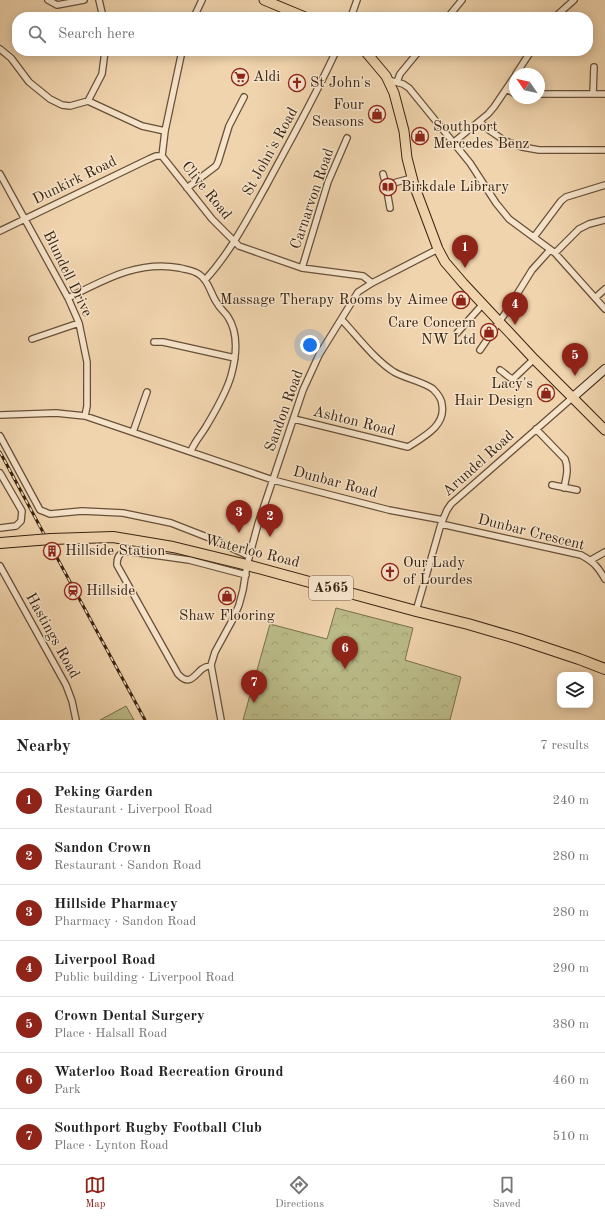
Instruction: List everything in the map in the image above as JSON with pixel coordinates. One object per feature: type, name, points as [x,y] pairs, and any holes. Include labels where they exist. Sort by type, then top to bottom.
[{"type":"highway","name":"Waterloo Road","points":[[0,543],[51,539],[113,537],[173,547],[247,565],[468,624],[580,659],[605,669]]},
{"type":"main road","points":[[264,0],[293,12]]},
{"type":"main road","points":[[370,56],[393,81],[394,93],[403,129],[407,158],[412,178],[438,249],[453,272],[499,322],[605,430]]},
{"type":"street","points":[[48,0],[57,5],[84,0]]},
{"type":"street","points":[[99,0],[102,12]]},
{"type":"street","points":[[196,12],[202,0]]},
{"type":"street","points":[[353,12],[357,0]]},
{"type":"street","points":[[452,12],[462,0]]},
{"type":"street","points":[[561,12],[574,0]]},
{"type":"street","points":[[0,49],[11,58],[29,82],[50,99],[62,105],[70,106],[88,101],[142,126],[165,131]]},
{"type":"street","points":[[88,101],[102,74],[104,56]]},
{"type":"street","points":[[162,156],[165,131],[181,56]]},
{"type":"street","name":"St John's Road","points":[[205,280],[214,270],[242,229],[302,119],[334,56]]},
{"type":"street","points":[[415,56],[393,81],[408,88],[454,142],[509,219],[552,251],[605,309]]},
{"type":"street","points":[[520,68],[528,56]]},
{"type":"street","points":[[593,94],[594,68]]},
{"type":"street","points":[[454,142],[480,122],[494,107],[509,86]]},
{"type":"street","points":[[545,94],[605,94]]},
{"type":"street","points":[[187,188],[216,166],[229,126],[244,97]]},
{"type":"street","points":[[480,122],[505,141],[522,147],[539,150],[605,150]]},
{"type":"street","name":"Carnarvon Road","points":[[302,268],[328,182],[347,138]]},
{"type":"street","name":"Dunkirk Road","points":[[0,231],[156,156],[162,156]]},
{"type":"street","name":"Clive Road","points":[[162,156],[212,219],[244,249],[302,268],[364,276],[372,283]]},
{"type":"street","name":"Blundell Drive","points":[[0,174],[68,298],[79,323],[87,362],[87,406],[85,416]]},
{"type":"street","points":[[383,174],[390,208]]},
{"type":"street","points":[[386,185],[412,178]]},
{"type":"street","points":[[534,237],[561,201],[566,197],[605,185]]},
{"type":"street","points":[[480,350],[532,270],[579,229],[589,224],[605,220]]},
{"type":"street","name":"Sandon Road","points":[[212,665],[215,652],[239,605],[247,565],[273,480],[303,390],[319,354],[342,320],[358,292],[372,283],[438,249]]},
{"type":"street","points":[[68,298],[109,278],[132,269],[153,266],[171,266],[193,271],[201,275],[217,304],[228,317],[233,326],[236,346],[231,376],[225,393],[191,451]]},
{"type":"street","points":[[595,298],[605,290]]},
{"type":"street","points":[[457,334],[483,304]]},
{"type":"street","name":"Ashton Road","points":[[294,419],[408,447],[436,427],[441,418],[443,409],[442,400],[433,389],[395,373],[383,364],[342,320]]},
{"type":"street","points":[[32,339],[79,323]]},
{"type":"street","points":[[154,342],[163,342],[235,358]]},
{"type":"street","points":[[500,370],[510,379],[513,379],[534,359]]},
{"type":"street","points":[[572,398],[605,370]]},
{"type":"street","points":[[133,432],[147,392]]},
{"type":"street","name":"Arundel Road","points":[[416,611],[442,522],[451,504],[572,398]]},
{"type":"street","name":"Dunbar Road","points":[[0,416],[56,413],[85,416],[273,480],[442,522]]},
{"type":"street","points":[[536,429],[568,464],[564,488]]},
{"type":"street","points":[[0,436],[40,510],[50,514],[82,511],[123,513],[171,524],[212,539],[247,565]]},
{"type":"street","points":[[0,473],[22,511],[21,521],[16,526],[0,528]]},
{"type":"street","points":[[552,485],[577,490]]},
{"type":"street","name":"Dunbar Crescent","points":[[442,522],[581,556],[591,560],[598,567],[605,579]]},
{"type":"street","points":[[221,720],[212,665],[204,667],[193,678],[188,680],[182,678],[178,674],[117,565],[117,559],[120,554],[126,551],[189,560],[247,565]]},
{"type":"street","points":[[591,560],[605,552]]},
{"type":"street","name":"Hastings Road","points":[[0,566],[66,685],[72,701],[76,720]]},
{"type":"green space","points":[[336,608],[413,628],[405,660],[461,677],[450,720],[243,720],[270,624],[327,639]]},
{"type":"green space","points":[[126,706],[134,720],[100,720]]},
{"type":"railway","points":[[0,452],[51,547]]},
{"type":"railway","points":[[55,554],[145,720]]},
{"type":"place","name":"Aldi","points":[[240,77]]},
{"type":"place","name":"St John's","points":[[297,83]]},
{"type":"place","name":"Four Seasons","points":[[377,114]]},
{"type":"place","name":"Southport Mercedes Benz","points":[[420,136]]},
{"type":"place","name":"Birkdale Library","points":[[388,187]]},
{"type":"place","name":"Peking Garden","points":[[465,268]]},
{"type":"place","name":"Massage Therapy Rooms by Aimee","points":[[461,300]]},
{"type":"place","name":"Liverpool Road","points":[[515,325]]},
{"type":"place","name":"Care Concern NW Ltd","points":[[489,332]]},
{"type":"place","name":"Crown Dental Surgery","points":[[575,376]]},
{"type":"place","name":"Lacy's Hair Design","points":[[546,393]]},
{"type":"place","name":"Hillside Pharmacy","points":[[239,533]]},
{"type":"place","name":"Sandon Crown","points":[[270,537]]},
{"type":"place","name":"Hillside Station","points":[[52,551]]},
{"type":"place","name":"Our Lady of Lourdes","points":[[390,572]]},
{"type":"place","name":"Hillside","points":[[73,591]]},
{"type":"place","name":"Shaw Flooring","points":[[227,596]]},
{"type":"place","name":"Waterloo Road Recreation Ground","points":[[345,669]]},
{"type":"place","name":"Southport Rugby Football Club","points":[[254,703]]}]
